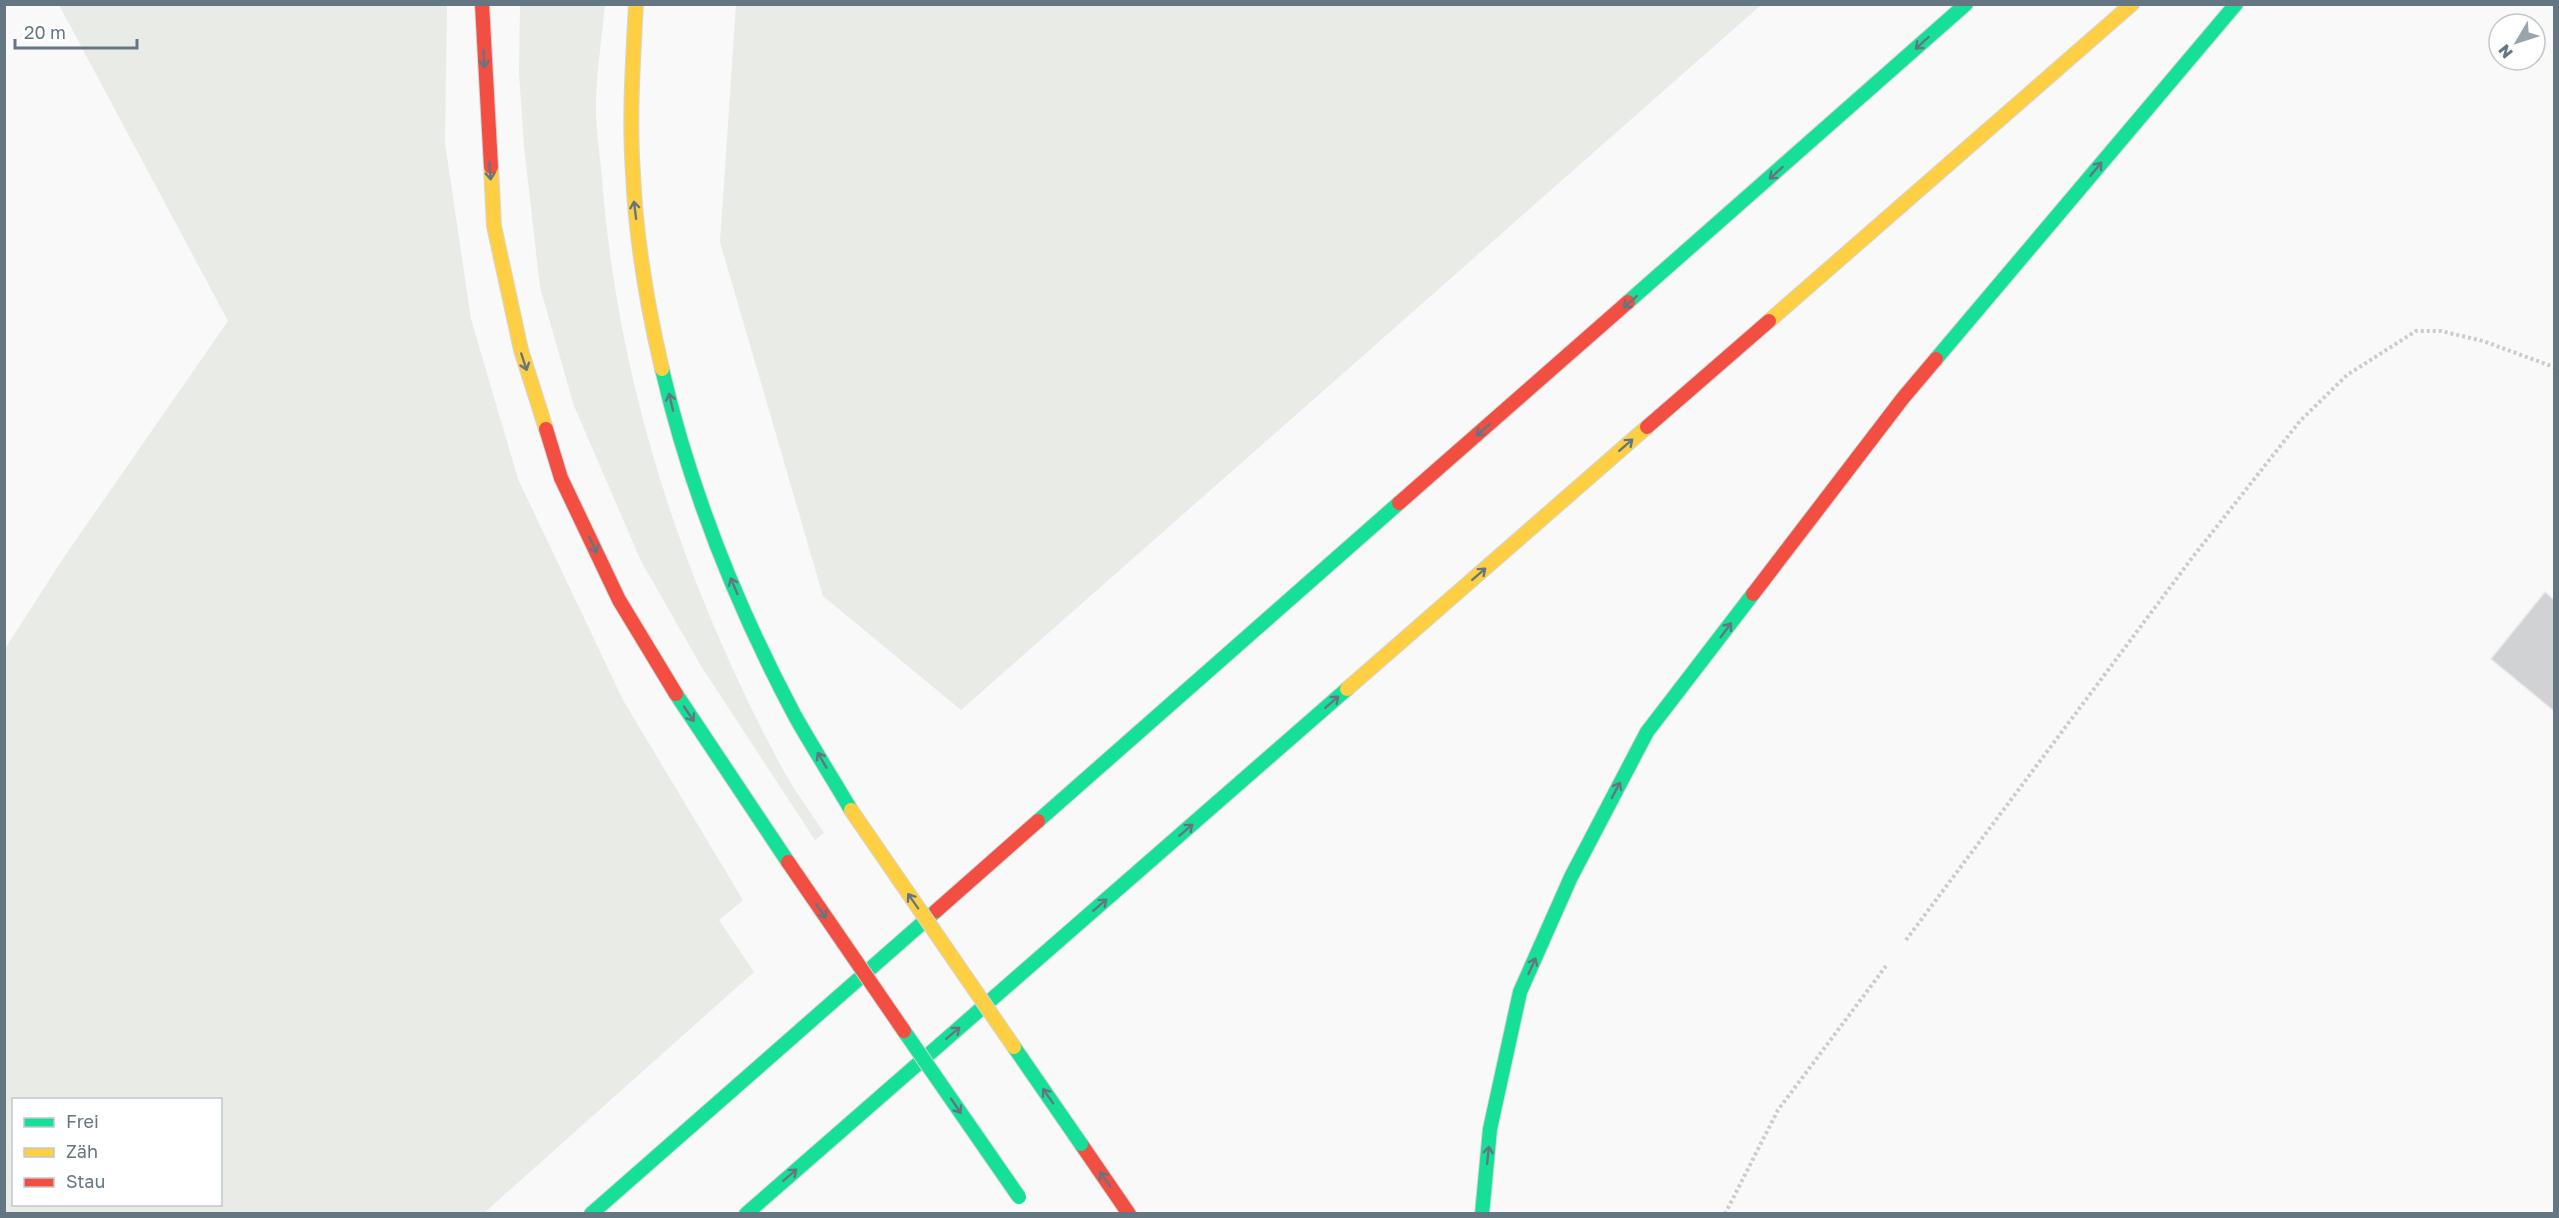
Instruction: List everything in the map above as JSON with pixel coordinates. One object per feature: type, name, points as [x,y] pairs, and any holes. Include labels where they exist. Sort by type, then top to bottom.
[{"type":"highway","points":[[482,4],[494,226],[521,350],[561,478],[619,600],[682,703],[788,862],[1021,1201]]},
{"type":"highway","points":[[636,4],[631,87],[634,194],[645,291],[679,438],[732,584],[789,705],[851,810],[1129,1214]]},
{"type":"highway","points":[[591,1214],[1966,4]]},
{"type":"highway","points":[[746,1214],[2132,4]]},
{"type":"highway","points":[[1482,1214],[1490,1129],[1520,992],[1571,877],[1647,732],[1903,398],[2236,4]]},
{"type":"path","points":[[1906,940],[2192,558],[2300,421],[2347,375],[2416,331],[2441,331],[2483,341],[2554,367]]},
{"type":"path","points":[[1725,1214],[1778,1110],[1886,966]]},
{"type":"shaded area","points":[[736,4],[1761,5],[961,710],[823,596],[720,242]]},
{"type":"shaded area","points":[[59,5],[447,5],[445,143],[471,319],[518,479],[623,700],[743,900],[719,920],[754,972],[484,1213],[5,1213],[5,649],[62,560],[228,321]]},
{"type":"shaded area","points":[[520,5],[605,5],[598,64],[597,133],[612,266],[625,341],[642,415],[663,488],[716,631],[747,700],[782,768],[824,833],[815,840],[701,666],[641,561],[574,406],[540,287],[524,146],[519,73]]},
{"type":"building","points":[[2545,592],[2554,600],[2554,711],[2491,659]]},
{"type":"traffic: fast","points":[[1628,302],[1966,4]]},
{"type":"traffic: fast","points":[[1936,359],[2236,4]]},
{"type":"traffic: fast","points":[[662,369],[686,459],[735,590],[795,716],[851,810]]},
{"type":"traffic: fast","points":[[1038,821],[1399,503]]},
{"type":"traffic: fast","points":[[1482,1214],[1490,1129],[1520,992],[1571,877],[1647,732],[1753,594]]},
{"type":"traffic: fast","points":[[746,1214],[1347,689]]},
{"type":"traffic: fast","points":[[676,694],[788,862]]},
{"type":"traffic: fast","points":[[591,1214],[936,911]]},
{"type":"traffic: fast","points":[[904,1031],[1019,1197]]},
{"type":"traffic: fast","points":[[1014,1047],[1081,1144]]},
{"type":"traffic: slow","points":[[636,4],[631,110],[634,199],[643,272],[662,369]]},
{"type":"traffic: slow","points":[[1769,321],[2132,4]]},
{"type":"traffic: slow","points":[[491,167],[494,226],[521,350],[546,429]]},
{"type":"traffic: slow","points":[[1347,689],[1647,427]]},
{"type":"traffic: slow","points":[[851,810],[1014,1047]]},
{"type":"traffic: jam","points":[[482,4],[491,167]]},
{"type":"traffic: jam","points":[[1399,503],[1628,302]]},
{"type":"traffic: jam","points":[[1647,427],[1769,321]]},
{"type":"traffic: jam","points":[[1753,594],[1903,398],[1936,359]]},
{"type":"traffic: jam","points":[[546,429],[561,478],[619,600],[676,694]]},
{"type":"traffic: jam","points":[[936,911],[1038,821]]},
{"type":"traffic: jam","points":[[788,862],[904,1031]]},
{"type":"traffic: jam","points":[[1081,1144],[1129,1214]]}]
